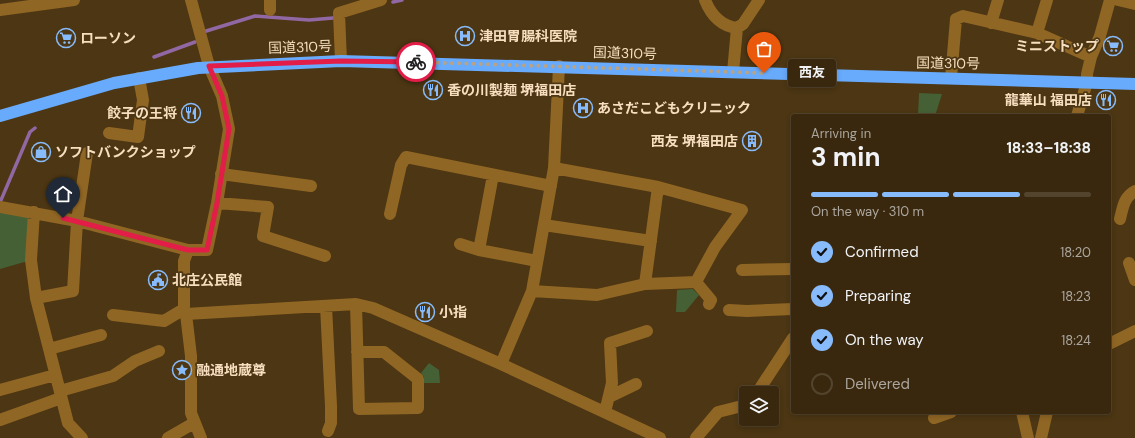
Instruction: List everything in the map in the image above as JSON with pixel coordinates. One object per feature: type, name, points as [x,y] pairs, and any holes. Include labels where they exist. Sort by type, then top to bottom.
[{"type":"highway","name":"国道310号","points":[[0,116],[114,83],[209,66],[341,61],[559,66],[1135,84]]},
{"type":"street","points":[[0,10],[74,0]]},
{"type":"street","points":[[0,207],[77,221],[188,250],[207,250],[217,203],[229,129],[222,96],[209,66],[191,0]]},
{"type":"street","points":[[341,61],[338,13],[381,0]]},
{"type":"street","points":[[705,0],[715,17],[726,25],[737,28],[743,24],[759,0]]},
{"type":"street","points":[[991,23],[998,0]]},
{"type":"street","points":[[1037,33],[1047,0]]},
{"type":"street","points":[[1078,114],[1087,82],[1087,74],[1091,57],[1100,36],[1110,0]]},
{"type":"street","points":[[1118,0],[1135,4]]},
{"type":"street","points":[[951,78],[956,19],[963,16],[1037,33],[1091,57]]},
{"type":"street","points":[[733,72],[737,28]]},
{"type":"street","points":[[501,364],[532,291],[554,168],[559,66]]},
{"type":"street","points":[[109,134],[138,137],[143,100],[139,78]]},
{"type":"street","points":[[36,298],[73,291],[77,221],[87,153]]},
{"type":"street","points":[[390,214],[401,165],[406,158],[551,186]]},
{"type":"street","points":[[554,168],[658,187],[742,210],[715,247],[696,282]]},
{"type":"street","points":[[221,174],[311,186]]},
{"type":"street","points":[[479,250],[493,175]]},
{"type":"street","points":[[645,284],[658,187]]},
{"type":"street","points":[[1120,219],[1124,203],[1130,194],[1135,191]]},
{"type":"street","points":[[217,203],[268,207],[263,236],[325,256]]},
{"type":"street","points":[[34,212],[31,260],[36,298],[68,423],[82,438]]},
{"type":"street","points":[[544,225],[651,241]]},
{"type":"street","points":[[460,244],[479,250],[537,261]]},
{"type":"street","points":[[188,250],[184,260],[185,312],[191,356],[191,413],[194,423],[202,438]]},
{"type":"street","points":[[1129,263],[1135,280]]},
{"type":"street","points":[[742,270],[791,269]]},
{"type":"street","points":[[532,291],[596,295],[645,284],[696,282]]},
{"type":"street","points":[[696,282],[711,300],[709,304]]},
{"type":"street","points":[[113,315],[164,321],[185,312],[356,304],[373,308],[501,364],[660,438]]},
{"type":"street","points":[[356,304],[357,352],[359,409],[418,408],[418,379],[384,352],[357,352]]},
{"type":"street","points":[[326,306],[331,406],[331,423],[328,431]]},
{"type":"street","points":[[728,310],[747,311],[791,309]]},
{"type":"street","points":[[605,412],[612,383],[610,343],[647,331]]},
{"type":"street","points":[[1111,343],[1135,331]]},
{"type":"street","points":[[49,349],[101,335]]},
{"type":"street","points":[[761,386],[791,341]]},
{"type":"street","points":[[0,420],[60,395],[113,376],[135,360],[159,351]]},
{"type":"street","points":[[0,390],[55,375]]},
{"type":"street","points":[[609,397],[636,384]]},
{"type":"street","points":[[696,438],[718,412],[739,407]]},
{"type":"street","points":[[934,418],[945,414]]},
{"type":"street","points":[[1022,414],[1028,438]]},
{"type":"street","points":[[1041,438],[1047,414]]},
{"type":"street","points":[[168,438],[194,423]]},
{"type":"green space","points":[[919,93],[942,94],[936,114],[918,114]]},
{"type":"green space","points":[[0,209],[29,217],[28,261],[0,269]]},
{"type":"green space","points":[[693,289],[699,295],[685,312],[676,312],[677,290]]},
{"type":"green space","points":[[429,363],[439,370],[440,383],[424,383],[424,377],[421,373]]},
{"type":"waterway","points":[[393,2],[402,0]]},
{"type":"waterway","points":[[203,32],[255,16],[309,20],[333,18]]},
{"type":"waterway","points":[[154,57],[195,42]]},
{"type":"waterway","points":[[1,200],[30,132],[35,128]]},
{"type":"way so far","points":[[416,62],[764,73]]},
{"type":"place","name":"津田胃腸科医院","points":[[465,36]]},
{"type":"place","name":"ローソン","points":[[66,38]]},
{"type":"place","name":"ミニストップ","points":[[1113,46]]},
{"type":"place","name":"西友","points":[[764,73]]},
{"type":"place","name":"香の川製麺 堺福田店","points":[[433,90]]},
{"type":"place","name":"龍華山 福田店","points":[[1106,100]]},
{"type":"place","name":"あさだこどもクリニック","points":[[583,108]]},
{"type":"place","name":"餃子の王将","points":[[191,113]]},
{"type":"place","name":"西友 堺福田店","points":[[752,141]]},
{"type":"place","name":"ソフトバンクショップ","points":[[41,152]]},
{"type":"place","name":"北庄公民館","points":[[158,280]]},
{"type":"place","name":"小指","points":[[425,312]]},
{"type":"place","name":"融通地蔵尊","points":[[182,370]]},
{"type":"route","points":[[63,218],[84,222],[188,250],[207,250],[217,203],[229,129],[222,96],[209,66],[341,61],[416,62]]}]
